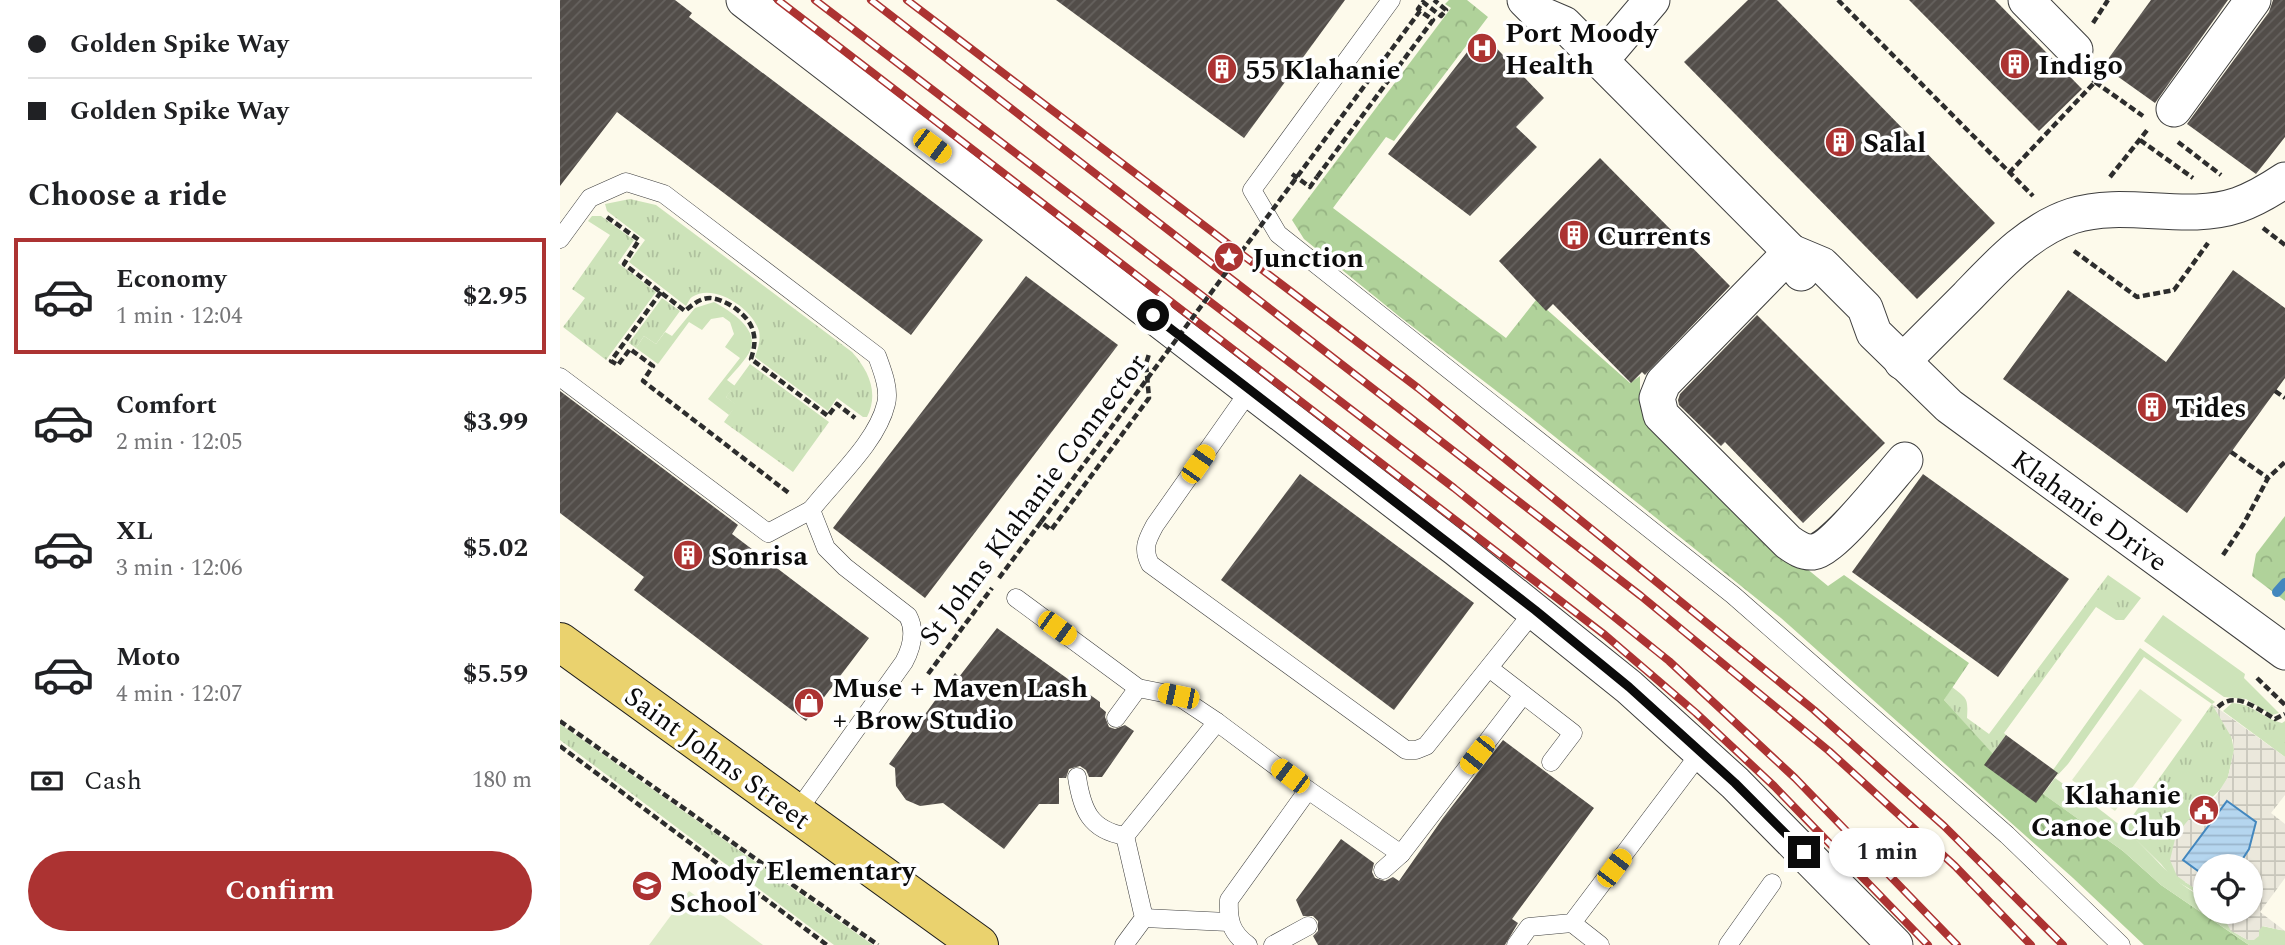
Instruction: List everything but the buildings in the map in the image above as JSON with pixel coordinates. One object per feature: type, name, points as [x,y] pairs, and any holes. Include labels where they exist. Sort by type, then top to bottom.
[{"type":"main road","name":"Saint Johns Street","points":[[560,642],[979,945]]},
{"type":"street","points":[[744,0],[1535,610],[1629,687],[1735,783],[1895,945]]},
{"type":"street","name":"Klahanie Drive","points":[[1525,0],[1538,13],[1561,12],[1601,60],[1791,252],[1805,282],[1848,325],[1874,333],[1949,406],[2285,652]]},
{"type":"street","points":[[1601,60],[1652,0]]},
{"type":"street","points":[[2025,0],[2075,50]]},
{"type":"street","points":[[2164,116],[2253,0]]},
{"type":"street","points":[[1902,362],[2006,258],[2040,232],[2066,236],[2073,216],[2102,211],[2197,211],[2224,208],[2263,194],[2285,180]]},
{"type":"street","points":[[1791,252],[1663,383],[1657,398],[1661,415],[1788,542],[1805,551],[1814,552],[1831,543],[1905,460]]},
{"type":"lane","points":[[1391,0],[1252,190],[1278,234],[1733,595],[2007,835],[2121,945]]},
{"type":"lane","points":[[560,239],[590,198],[626,181],[664,194],[877,356],[885,382],[887,402],[873,431],[811,510],[768,533],[560,377]]},
{"type":"lane","points":[[1250,390],[1155,525],[1146,543],[1145,554],[1150,564],[1406,750],[1426,746],[1535,610]]},
{"type":"lane","points":[[796,813],[904,662],[909,653],[913,626],[908,616],[845,567],[826,548],[811,510]]},
{"type":"lane","points":[[1016,598],[1138,688],[1178,696],[1401,854]]},
{"type":"lane","points":[[1489,668],[1573,733],[1550,762]]},
{"type":"lane","points":[[1115,718],[1138,688]]},
{"type":"lane","points":[[1383,870],[1401,854],[1523,695]]},
{"type":"lane","points":[[1125,836],[1217,722]]},
{"type":"lane","points":[[1572,923],[1701,752]]},
{"type":"lane","points":[[1077,778],[1080,799],[1091,819],[1108,833],[1125,836]]},
{"type":"lane","points":[[1248,945],[1239,939],[1228,922],[1229,900],[1308,790]]},
{"type":"lane","points":[[1124,945],[1144,918],[1125,836]]},
{"type":"lane","points":[[1728,945],[1772,883]]},
{"type":"lane","points":[[1144,918],[1228,922]]},
{"type":"lane","points":[[1516,945],[1529,928],[1572,923],[1600,945]]},
{"type":"lane","points":[[1273,945],[1308,926]]},
{"type":"path","name":"St Johns Klahanie Connector","points":[[923,680],[1420,10],[1418,9],[1423,2],[1441,16],[1446,9],[1434,0]]},
{"type":"path","points":[[1838,0],[2009,173],[2066,236],[2137,296],[2174,290],[2215,235]]},
{"type":"path","name":"St Johns Klahanie Connector","points":[[1287,169],[1310,187],[1433,20],[1420,10]]},
{"type":"path","points":[[2009,173],[2095,82],[2075,50]]},
{"type":"path","points":[[2109,179],[2140,140],[2164,116]]},
{"type":"path","points":[[2140,140],[2203,186]]},
{"type":"path","points":[[587,203],[639,240],[624,264],[685,311],[695,303],[709,298],[725,302],[742,314],[753,328],[755,345],[751,359],[828,416],[836,404],[873,431]]},
{"type":"path","points":[[661,292],[611,360],[618,365],[630,349],[653,366],[643,381],[771,480]]},
{"type":"path","points":[[1041,522],[1051,530],[1149,398],[1146,364],[1150,351]]},
{"type":"path","points":[[2275,391],[2285,398]]},
{"type":"path","points":[[2231,452],[2268,478]]},
{"type":"path","points":[[2222,555],[2243,525],[2268,478],[2285,462]]},
{"type":"path","points":[[2257,678],[2285,705]]},
{"type":"path","points":[[2218,707],[2224,701],[2233,699],[2241,700],[2275,719],[2285,714]]},
{"type":"path","points":[[560,721],[878,945]]},
{"type":"path","points":[[560,747],[827,945]]},
{"type":"green space","points":[[1449,0],[1467,0],[1488,17],[1394,141],[1386,137],[1333,208],[1506,338],[1536,300],[1630,383],[1640,376],[1640,404],[1646,420],[1790,555],[1828,586],[1844,575],[1969,663],[1944,700],[2003,765],[2123,851],[2161,885],[2193,907],[2193,924],[2218,924],[2249,945],[2144,945],[2073,878],[1781,618],[1304,239],[1292,220],[1451,8],[1445,4]]},
{"type":"green space","points":[[630,199],[656,205],[852,352],[863,367],[872,391],[867,417],[863,417],[837,398],[828,411],[755,357],[759,331],[749,314],[732,300],[721,295],[701,293],[691,298],[686,306],[629,262],[645,240],[607,211],[605,204]]},
{"type":"green space","points":[[592,216],[601,216],[634,240],[618,263],[656,292],[606,360],[563,327],[585,298],[572,289],[610,235],[588,221]]},
{"type":"green space","points":[[662,298],[680,311],[656,344],[644,336],[636,348],[629,343]]},
{"type":"green space","points":[[714,302],[742,322],[751,337],[749,353],[727,380],[735,386],[726,397],[737,405],[729,415],[708,399],[740,358],[725,347],[734,334],[730,322],[723,317],[711,319],[702,330],[689,322],[658,364],[636,348],[644,336],[656,344],[665,332],[672,336],[695,308]]},
{"type":"green space","points":[[750,364],[829,422],[793,472],[724,422],[736,405],[726,397]]},
{"type":"green space","points":[[2285,516],[2285,601],[2252,576],[2256,554]]},
{"type":"green space","points":[[2108,575],[2141,598],[2124,620],[2116,620],[2096,607],[2004,733],[2006,735],[1992,754],[1944,700],[1952,687],[1966,700],[1967,718],[1989,734]]},
{"type":"green space","points":[[2163,615],[2245,674],[2244,678],[2279,713],[2272,715],[2246,699],[2224,697],[2144,641]]},
{"type":"green space","points":[[2140,648],[2215,702],[2212,704],[2144,657],[2068,764],[2055,778],[2058,774],[2053,770]]},
{"type":"green space","points":[[2140,689],[2182,720],[2115,811],[2072,780]]},
{"type":"green space","points":[[2232,703],[2245,706],[2275,721],[2285,721],[2285,757],[2223,711]]},
{"type":"green space","points":[[2212,704],[2231,735],[2234,750],[2223,787],[2202,807],[2185,882],[2193,886],[2193,891],[2173,879],[2124,828]]},
{"type":"green space","points":[[560,724],[873,945],[834,945],[560,740]]},
{"type":"green space","points":[[2055,778],[2114,820],[2171,875],[2193,892],[2193,907],[2161,885],[2123,851],[2043,794]]},
{"type":"green space","points":[[689,891],[763,945],[649,945]]},
{"type":"green space","points":[[2218,924],[2228,924],[2248,940],[2262,926],[2285,931],[2285,945],[2249,945]]},
{"type":"shaded area","points":[[2212,704],[2285,757],[2285,795],[2271,813],[2285,824],[2285,878],[2263,908],[2263,854],[2246,854],[2256,822],[2226,801],[2183,860],[2193,867],[2193,887],[2177,876],[2170,860],[2176,835],[2190,818],[2216,796],[2228,777],[2234,751],[2233,740]]},
{"type":"shaded area","points":[[2263,914],[2285,931],[2263,926],[2259,930],[2259,936],[2248,940],[2231,931],[2227,924],[2263,924]]},
{"type":"water","points":[[2227,801],[2256,822],[2246,854],[2193,854],[2193,867],[2183,860]]},
{"type":"waterway","points":[[2277,592],[2285,583]]},
{"type":"railway","points":[[778,0],[1605,635],[1696,713],[1774,786],[1928,945]]},
{"type":"railway","points":[[815,0],[1454,488],[1669,661],[1795,778],[1957,945]]},
{"type":"railway","points":[[871,0],[1641,596],[1829,751],[1955,866],[2031,945]]},
{"type":"railway","points":[[907,0],[1418,388],[1814,710],[1944,826],[2063,945]]},
{"type":"place","name":"Port Moody Health","points":[[1482,48]]},
{"type":"place","name":"Indigo","points":[[2015,64]]},
{"type":"place","name":"55 Klahanie","points":[[1222,69]]},
{"type":"place","name":"Salal","points":[[1840,142]]},
{"type":"place","name":"Currents","points":[[1574,235]]},
{"type":"place","name":"Junction","points":[[1229,257]]},
{"type":"place","name":"Tides","points":[[2152,407]]},
{"type":"place","name":"Sonrisa","points":[[688,555]]},
{"type":"place","name":"Muse + Maven Lash + Brow Studio","points":[[809,703]]},
{"type":"place","name":"Klahanie Canoe Club","points":[[2204,810]]},
{"type":"place","name":"Moody Elementary School","points":[[647,886]]},
{"type":"route","points":[[1153,315],[1535,610],[1629,687],[1735,783],[1804,852]]}]
